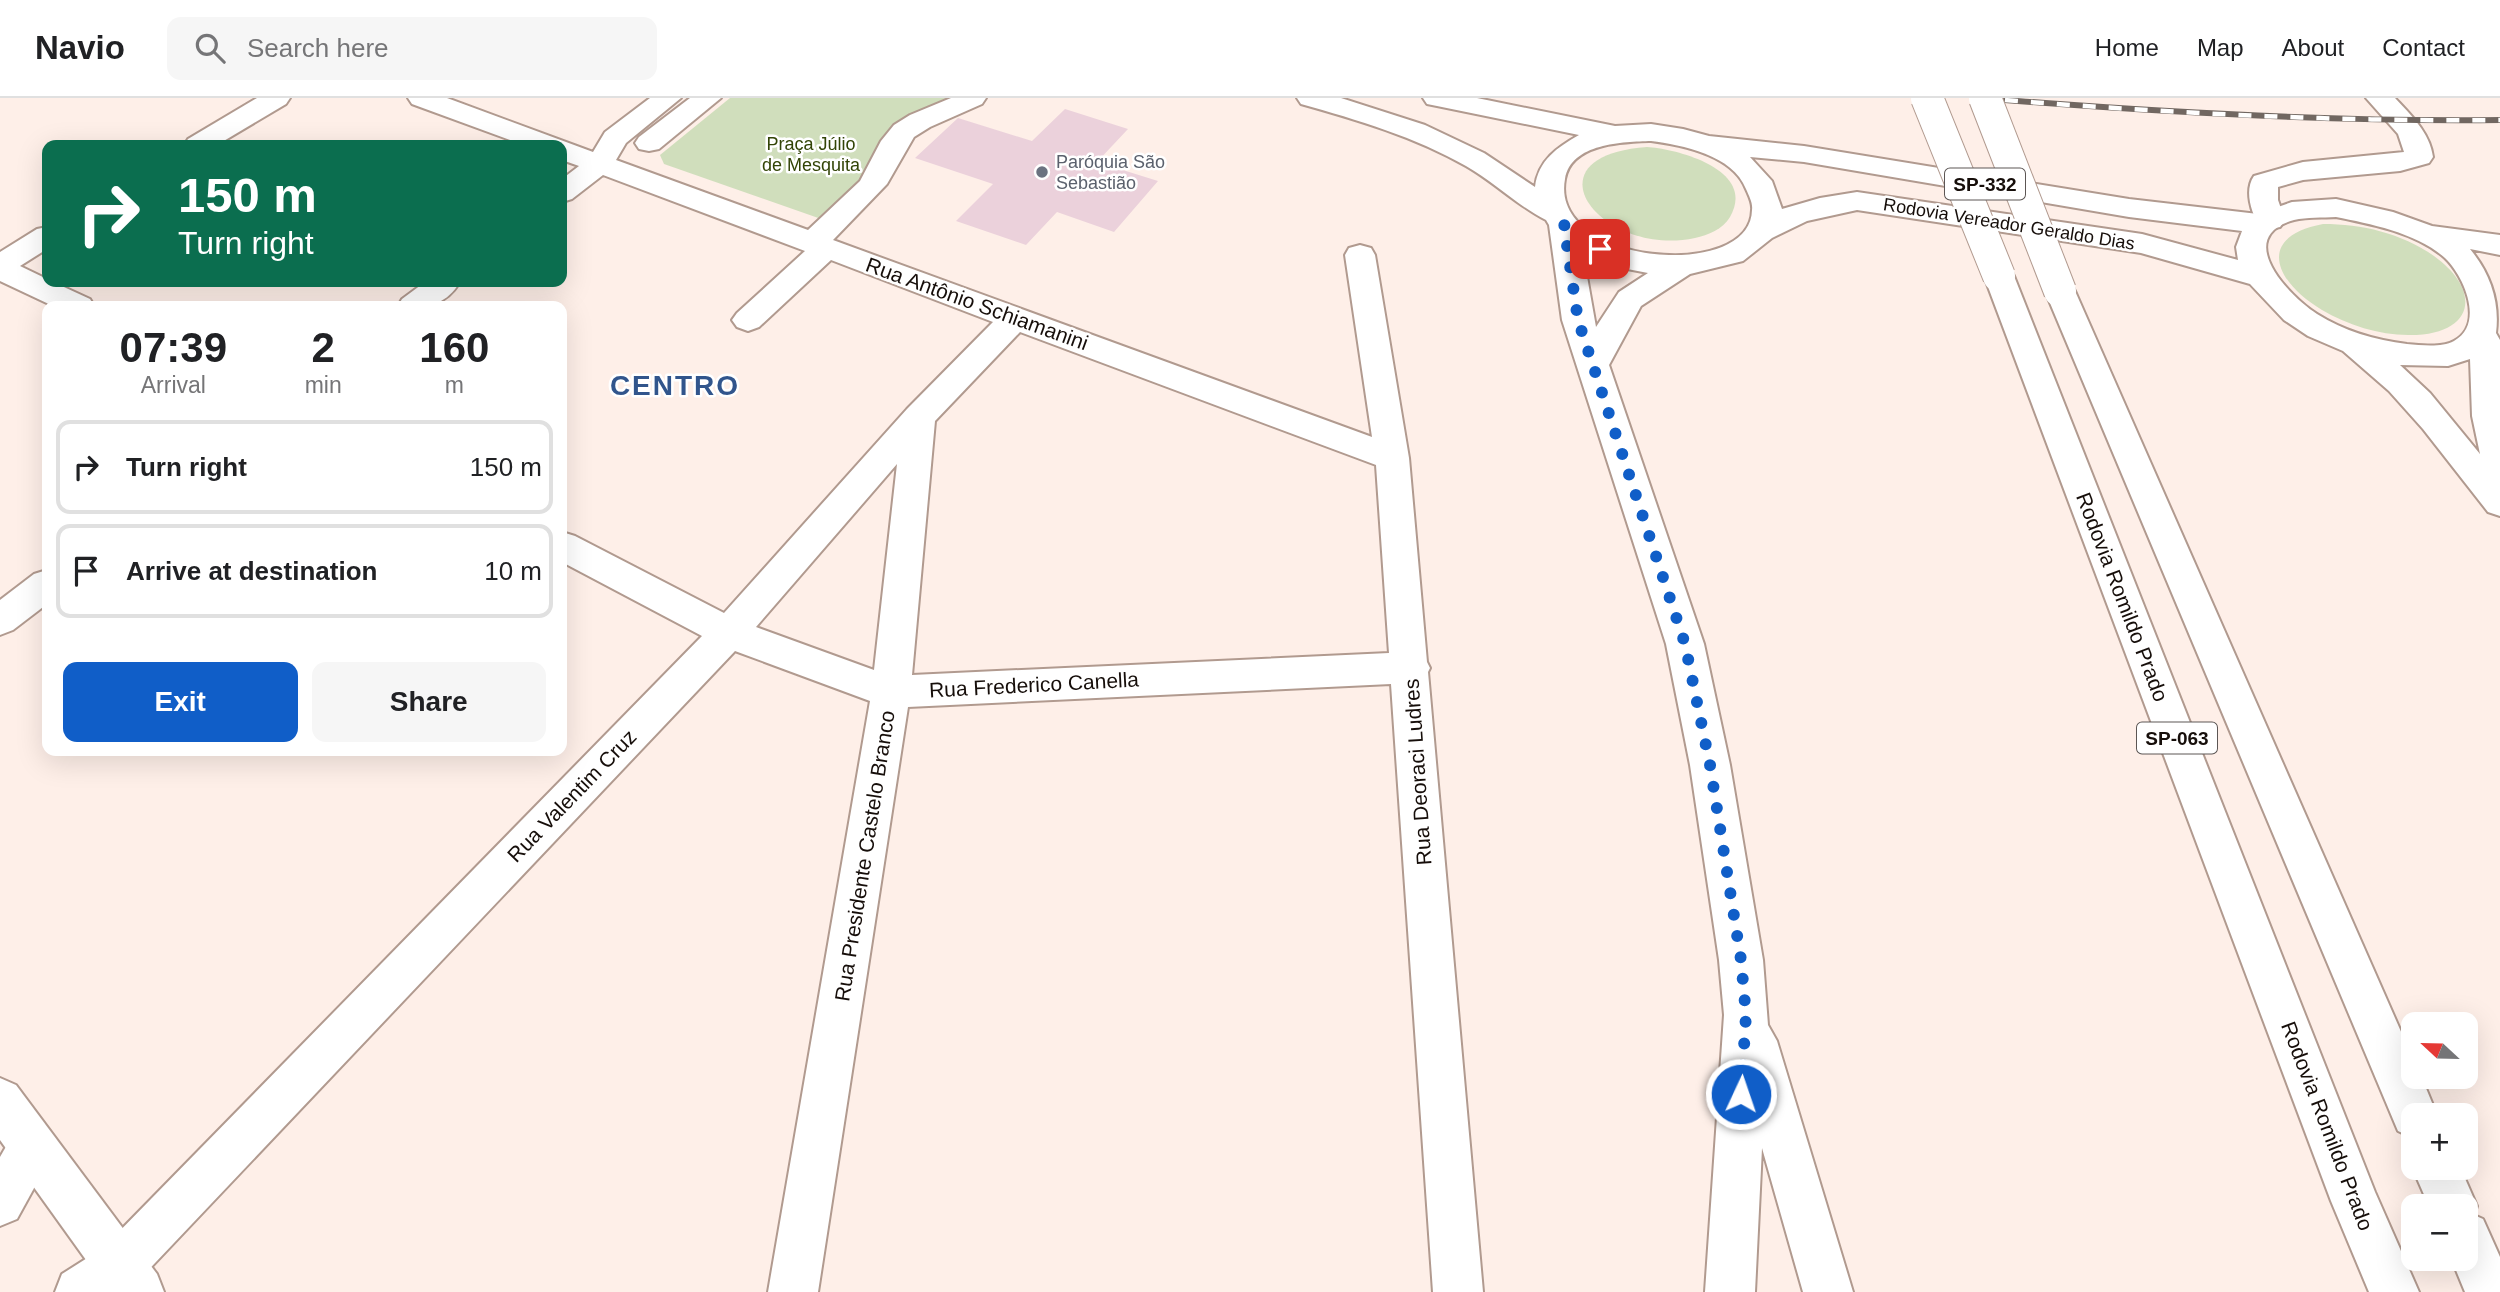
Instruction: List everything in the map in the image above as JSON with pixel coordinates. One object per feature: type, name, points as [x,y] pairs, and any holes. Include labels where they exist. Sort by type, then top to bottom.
[{"type":"main road","points":[[206,140],[276,98]]},
{"type":"main road","points":[[422,98],[535,140]]},
{"type":"main road","points":[[567,185],[583,158],[615,138],[667,98]]},
{"type":"main road","points":[[583,158],[639,151],[707,98]]},
{"type":"main road","points":[[748,320],[819,246],[875,181],[887,164],[901,133],[914,124],[956,108],[972,98]]},
{"type":"main road","name":"SP-332","points":[[1311,98],[1412,130],[1463,153],[1560,219],[1586,243],[1614,256],[1647,264],[1681,267],[1730,256],[1761,232],[1767,208],[1759,184],[1737,161],[1706,144],[1658,132],[1610,133],[1437,98]]},
{"type":"main road","name":"Rodovia Romildo Prado","points":[[1927,98],[1999,276],[2355,1201],[2394,1292]]},
{"type":"main road","name":"SP-063","points":[[1985,98],[2060,292],[2409,1103]]},
{"type":"main road","points":[[2380,98],[2414,137],[2420,150],[2419,157],[2405,162],[2287,172],[2264,182],[2267,222],[2254,239],[2251,256],[2259,276],[2278,300],[2307,322],[2344,340],[2380,364],[2414,393],[2500,503]]},
{"type":"main road","name":"SP-332","points":[[1560,219],[1548,187],[1555,163],[1578,145],[1610,133]]},
{"type":"main road","name":"Rodovia Vereador Geraldo Dias","points":[[1706,144],[1804,154],[2129,208],[2267,222]]},
{"type":"main road","name":"Rua Antônio Schiamanini","points":[[583,158],[1392,458]]},
{"type":"main road","name":"Rodovia Vereador Geraldo Dias","points":[[1761,232],[1795,213],[1824,204],[1857,201],[2142,244],[2259,276]]},
{"type":"main road","name":"SP-332","points":[[2267,222],[2299,210],[2336,208],[2378,216],[2419,230],[2500,245]]},
{"type":"main road","points":[[1560,219],[1578,320],[1685,644],[1710,765],[1741,960],[1746,1015],[1730,1292]]},
{"type":"main road","name":"SP-332","points":[[2419,230],[2456,252],[2483,277],[2498,303],[2494,331]]},
{"type":"main road","points":[[0,267],[42,239]]},
{"type":"main road","name":"Rua Deoraci Ludres","points":[[1360,255],[1392,458],[1411,668],[1458,1292]]},
{"type":"main road","points":[[0,267],[69,301]]},
{"type":"main road","points":[[1594,365],[1610,330],[1630,299],[1681,267]]},
{"type":"main road","points":[[420,301],[438,287]]},
{"type":"main road","name":"Rua Valentim Cruz","points":[[80,1292],[130,1278],[729,633],[919,417],[1015,318]]},
{"type":"main road","points":[[2344,340],[2385,352],[2425,356],[2459,353],[2494,331]]},
{"type":"main road","points":[[2494,331],[2489,416],[2500,467]]},
{"type":"main road","name":"Rua Presidente Castelo Branco","points":[[793,1292],[891,692],[919,417]]},
{"type":"main road","name":"Rua Frederico Canella","points":[[567,550],[729,633],[891,692],[1411,668]]},
{"type":"main road","points":[[0,620],[42,588]]},
{"type":"main road","points":[[1746,1015],[1828,1292]]},
{"type":"main road","points":[[0,1101],[130,1278]]},
{"type":"main road","points":[[0,1202],[32,1148]]},
{"type":"main road","points":[[2355,1201],[2366,1292]]},
{"type":"main road","points":[[2478,1226],[2500,1247]]},
{"type":"main road","points":[[2478,1262],[2490,1292]]},
{"type":"green space","name":"Praça Júlio de Mesquita","points":[[730,98],[953,98],[824,220],[664,164],[660,155]]},
{"type":"green space","points":[[1647,147],[1694,158],[1724,175],[1733,187],[1735,201],[1727,221],[1715,231],[1700,237],[1661,240],[1630,233],[1606,220],[1589,203],[1582,185],[1589,168],[1609,154]]},
{"type":"green space","points":[[2323,224],[2381,231],[2408,241],[2434,256],[2450,270],[2460,284],[2465,298],[2464,310],[2458,320],[2446,328],[2430,333],[2386,333],[2342,320],[2306,299],[2284,274],[2279,262],[2280,250],[2287,239],[2301,230]]},
{"type":"building","name":"Paróquia São Sebastião","points":[[1065,109],[1128,129],[1097,162],[1158,181],[1114,232],[1057,212],[1026,245],[956,221],[993,184],[915,158],[958,118],[1032,141]]},
{"type":"railway","points":[[1979,98],[2240,115],[2500,120]]},
{"type":"place","name":"Paróquia São Sebastião","points":[[1042,172]]},
{"type":"district","name":"CENTRO","points":[[675,385]]},
{"type":"route","points":[[1600,249],[1586,243],[1564,225],[1578,320],[1685,644],[1710,765],[1741,960],[1746,1015],[1741,1094]]}]
